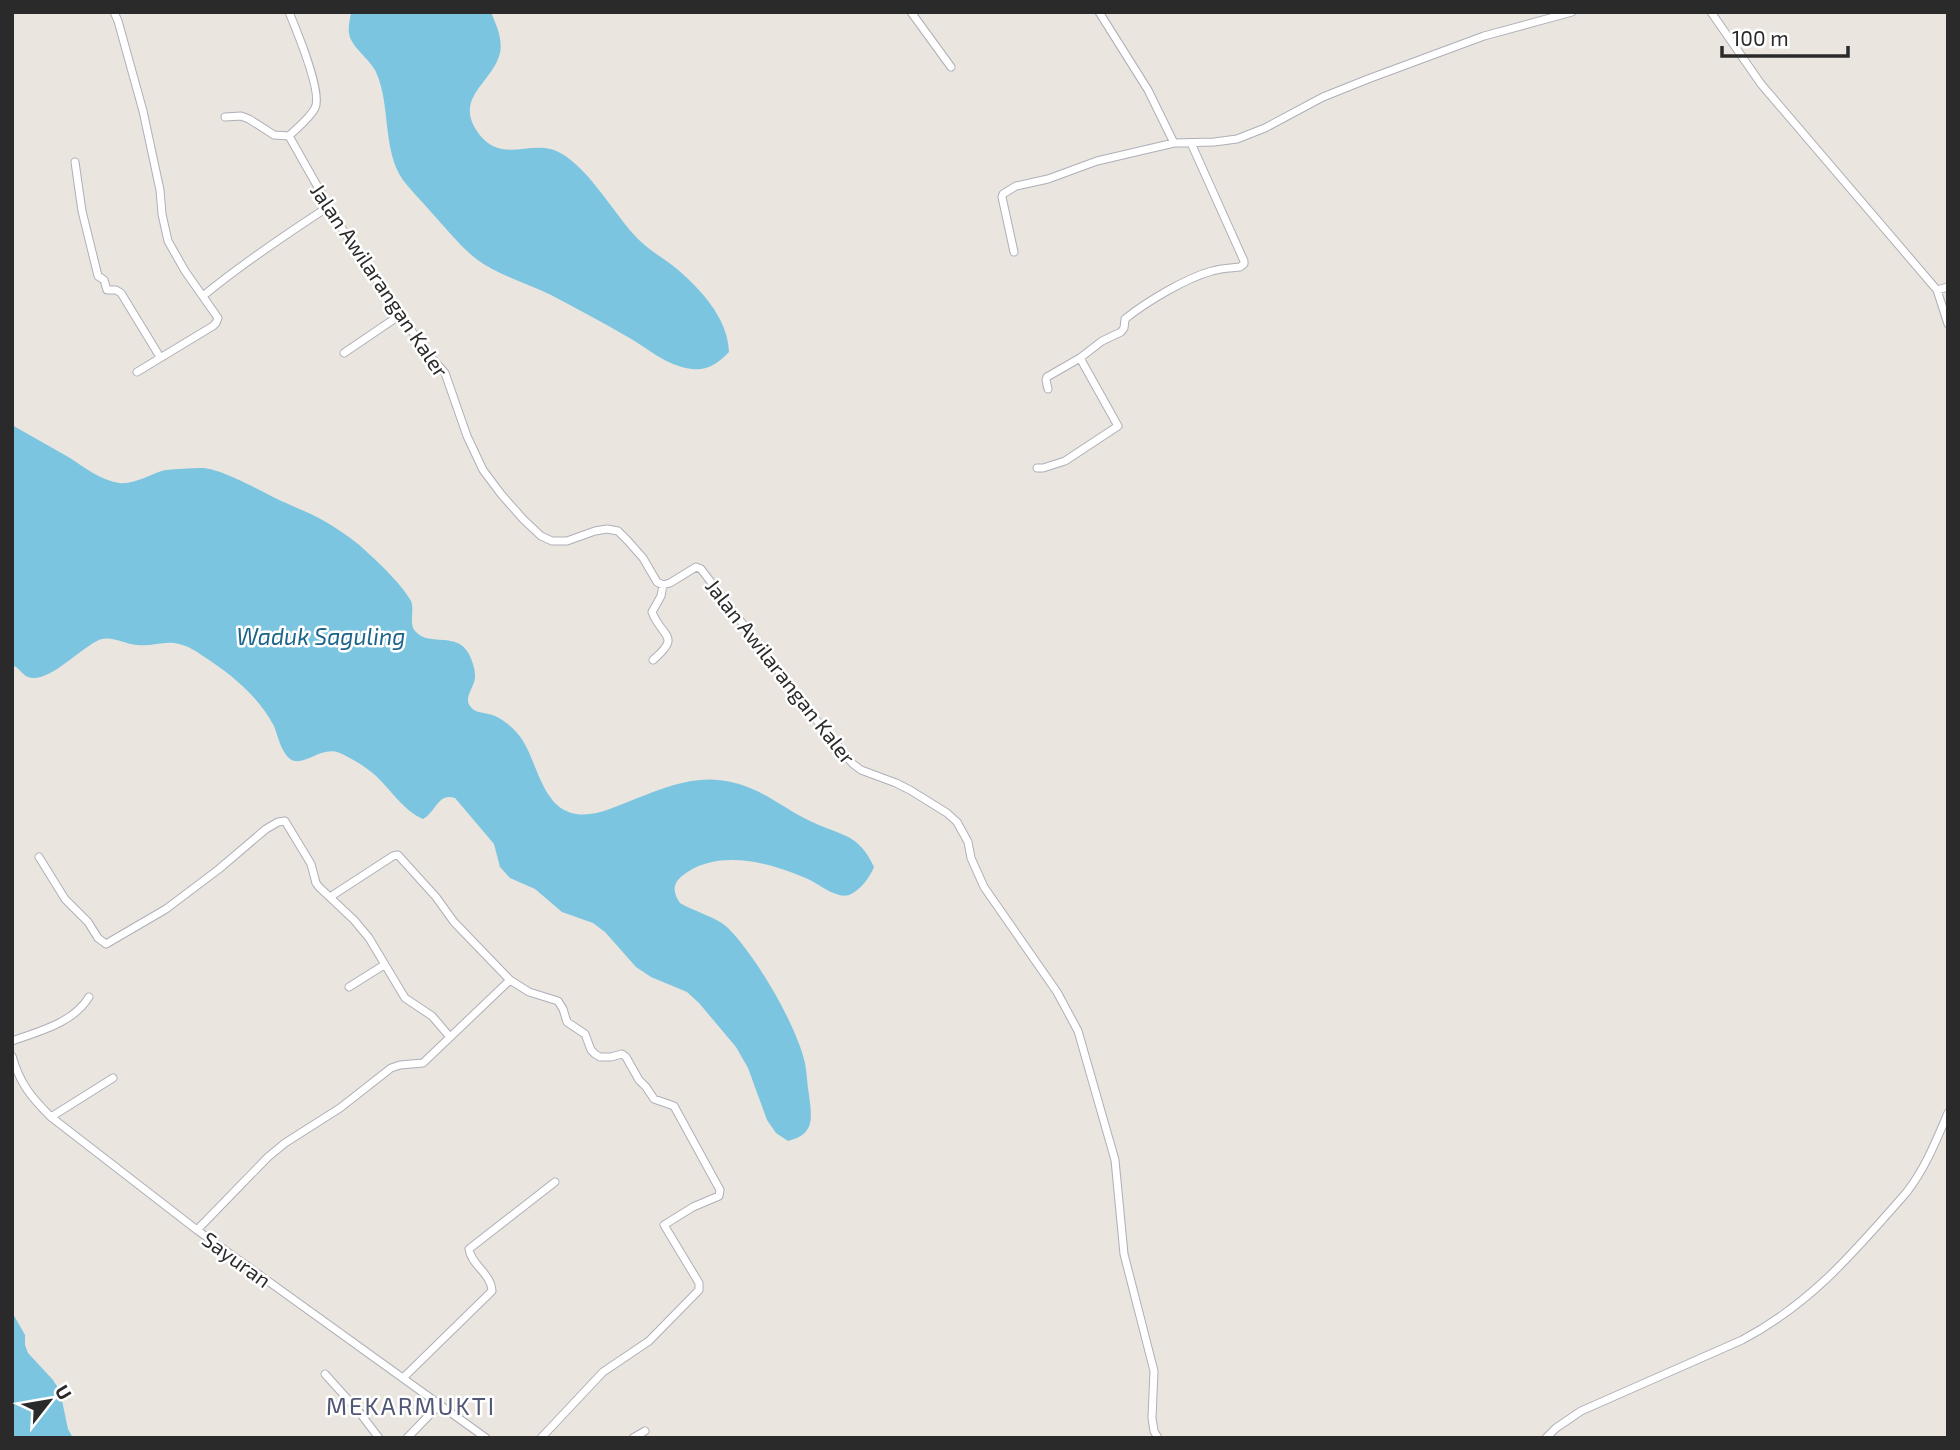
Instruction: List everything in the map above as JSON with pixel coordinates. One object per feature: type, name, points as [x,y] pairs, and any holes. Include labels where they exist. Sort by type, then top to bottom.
[{"type":"street","points":[[114,12],[143,111],[169,241],[218,318],[216,323],[137,372]]},
{"type":"street","points":[[225,117],[241,116],[274,135],[289,136],[315,108],[318,99],[306,55],[289,12]]},
{"type":"street","points":[[911,12],[951,67]]},
{"type":"street","points":[[1099,12],[1148,90],[1174,143]]},
{"type":"street","points":[[1014,252],[1002,197],[1016,186],[1048,179],[1097,161],[1174,143],[1237,139],[1265,128],[1323,97],[1368,79],[1484,36],[1572,12]]},
{"type":"street","points":[[1711,12],[1761,84],[1937,290],[1948,324]]},
{"type":"street","name":"Jalan Awilarangan Kaler","points":[[289,136],[328,207],[400,315],[445,373],[462,424],[483,470],[523,519],[541,536],[552,541],[567,541],[607,529],[618,531],[642,558],[657,582],[663,585],[696,567],[701,569],[809,711],[853,764],[860,770],[910,790],[957,822],[968,842],[971,858],[984,887],[1069,1011],[1078,1031],[1115,1160],[1124,1254],[1154,1371],[1152,1418],[1158,1438]]},
{"type":"street","points":[[1048,388],[1047,377],[1121,332],[1125,319],[1143,306],[1196,277],[1244,264],[1191,143]]},
{"type":"street","points":[[75,162],[82,211],[98,276],[104,280],[107,290],[121,293],[160,357]]},
{"type":"street","points":[[203,296],[250,258],[328,207]]},
{"type":"street","points":[[1937,290],[1948,287]]},
{"type":"street","points":[[344,353],[400,315]]},
{"type":"street","points":[[1037,468],[1065,461],[1118,426],[1080,358]]},
{"type":"street","points":[[653,660],[669,643],[652,612],[663,585]]},
{"type":"street","points":[[39,857],[65,899],[106,944],[166,909],[266,829],[282,821],[287,824],[311,864],[316,883],[369,938],[405,998],[432,1016],[450,1038]]},
{"type":"street","points":[[330,897],[398,855],[436,897],[454,922],[510,980],[529,992],[558,1001],[567,1022],[583,1032],[595,1054],[605,1057],[624,1055],[653,1099],[674,1106],[720,1190],[719,1196],[693,1207],[664,1225],[699,1283],[699,1290],[649,1341],[603,1372],[541,1438]]},
{"type":"street","points":[[349,987],[384,965]]},
{"type":"street","points":[[197,1230],[285,1143],[340,1108],[391,1068],[422,1063],[510,980]]},
{"type":"street","points":[[12,1041],[72,1017],[82,1009],[89,997]]},
{"type":"street","name":"Sayuran","points":[[12,1056],[16,1080],[51,1117],[197,1230],[486,1438]]},
{"type":"street","points":[[51,1117],[113,1078]]},
{"type":"street","points":[[1546,1438],[1581,1411],[1742,1340],[1775,1322],[1800,1303],[1834,1273],[1917,1179],[1948,1113]]},
{"type":"street","points":[[403,1378],[492,1291],[491,1283],[471,1257],[469,1249],[555,1182]]},
{"type":"street","points":[[325,1374],[379,1438]]},
{"type":"street","points":[[407,1438],[440,1404]]},
{"type":"street","points":[[633,1438],[645,1430]]},
{"type":"water","points":[[351,12],[491,12],[501,47],[493,69],[471,102],[472,122],[479,134],[487,143],[496,147],[515,150],[544,148],[566,156],[589,177],[638,239],[682,273],[710,303],[723,327],[729,352],[717,363],[703,369],[674,364],[560,300],[493,269],[469,253],[409,188],[396,168],[381,85],[373,67],[350,38]]},
{"type":"water","name":"Waduk Saguling","points":[[12,425],[93,473],[112,481],[131,482],[166,470],[209,469],[231,476],[315,516],[348,536],[379,563],[407,594],[412,605],[412,625],[416,632],[429,639],[451,641],[464,647],[475,673],[468,703],[475,710],[507,723],[521,737],[549,795],[565,810],[576,814],[591,814],[680,783],[710,779],[740,784],[757,791],[803,817],[855,841],[874,867],[864,883],[849,895],[834,893],[779,868],[728,860],[696,867],[682,876],[675,885],[680,903],[723,924],[739,940],[751,955],[784,1011],[805,1063],[811,1118],[803,1135],[788,1141],[776,1133],[767,1120],[748,1068],[736,1047],[699,1003],[687,992],[651,977],[636,967],[605,932],[593,923],[562,912],[535,889],[510,878],[500,867],[494,844],[455,798],[441,800],[423,819],[404,806],[372,773],[340,753],[326,752],[301,761],[290,759],[282,748],[268,715],[252,695],[224,670],[182,645],[137,645],[102,639],[48,674],[33,678],[12,665]]},
{"type":"water","points":[[12,1312],[25,1335],[28,1353],[60,1391],[68,1429],[73,1438],[12,1438]]},
{"type":"district","name":"MEKARMUKTI","points":[[411,1405]]}]
